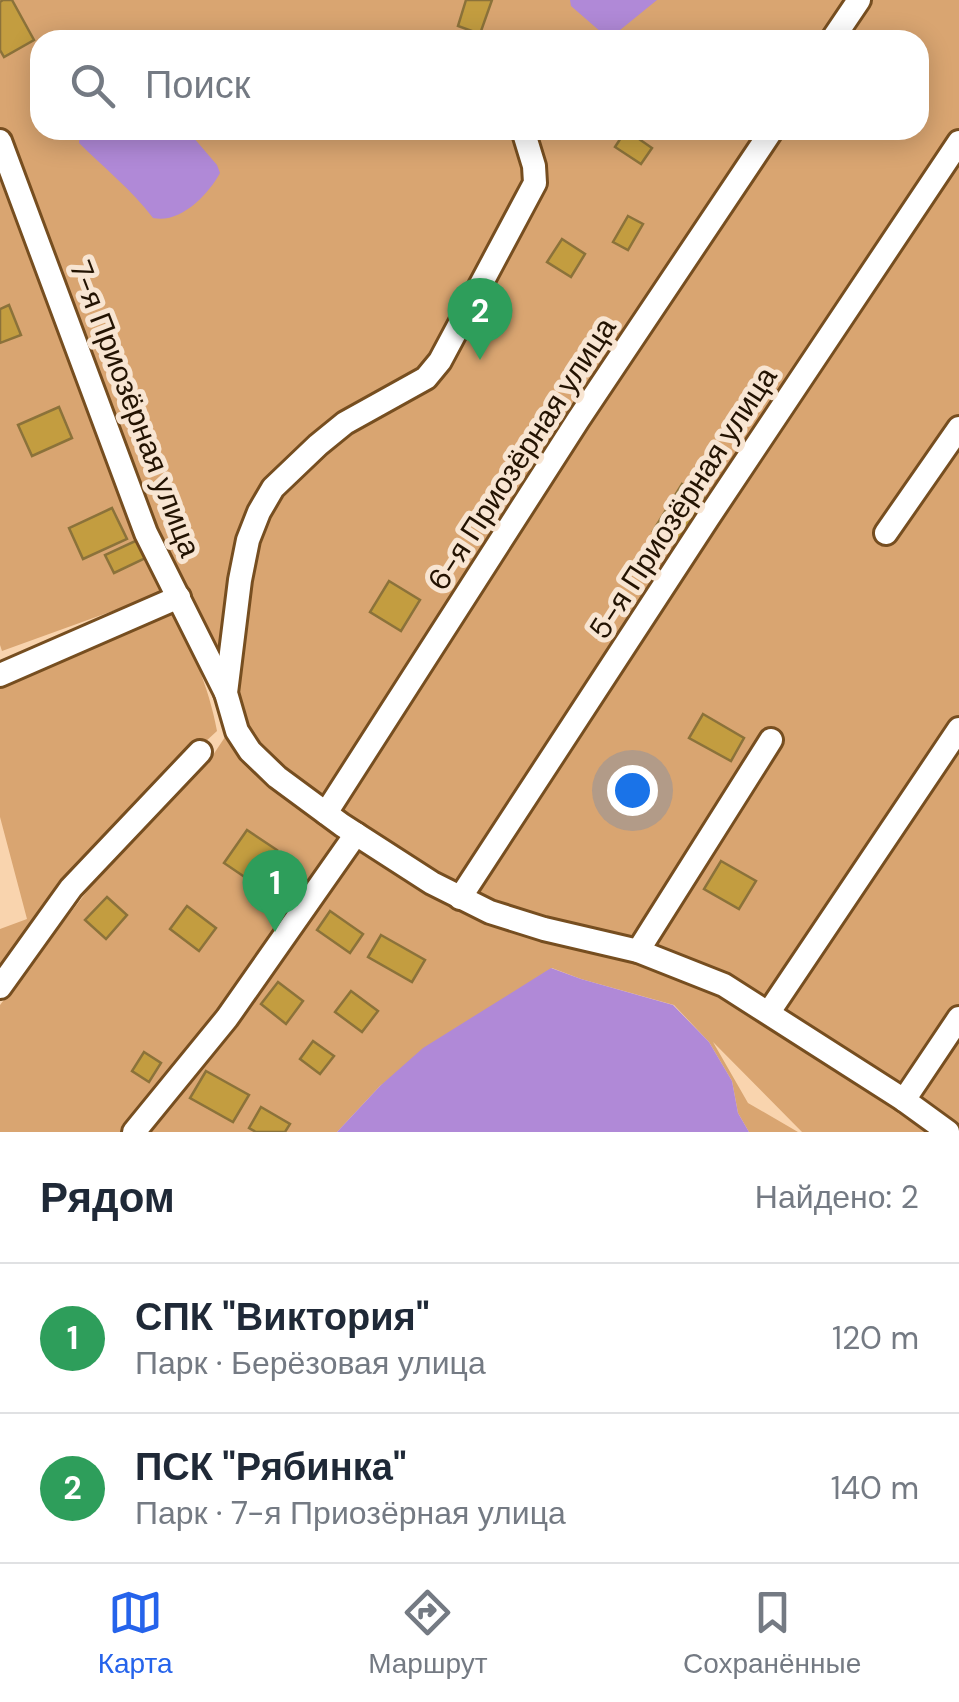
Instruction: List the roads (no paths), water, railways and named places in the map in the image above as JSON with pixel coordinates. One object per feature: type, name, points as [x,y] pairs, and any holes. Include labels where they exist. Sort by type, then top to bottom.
[{"type":"street","points":[[839,30],[859,0]]},
{"type":"street","name":"7-я Приозёрная улица","points":[[226,693],[240,580],[248,540],[259,512],[273,488],[318,444],[345,423],[426,378],[440,361],[535,183],[526,140]]},
{"type":"street","name":"6-я Приозёрная улица","points":[[326,812],[578,420],[765,140]]},
{"type":"street","name":"7-я Приозёрная улица","points":[[0,141],[146,533],[226,693],[237,730],[250,751],[277,776],[356,834],[432,884],[490,912],[638,951],[724,986],[948,1132]]},
{"type":"street","name":"5-я Приозёрная улица","points":[[460,898],[959,142]]},
{"type":"street","points":[[886,533],[959,428]]},
{"type":"street","points":[[0,675],[179,597]]},
{"type":"street","points":[[769,1012],[959,729]]},
{"type":"street","points":[[638,951],[771,740]]},
{"type":"street","points":[[0,987],[71,888],[200,752]]},
{"type":"street","points":[[134,1132],[227,1018],[356,834]]},
{"type":"street","points":[[904,1100],[959,1018]]},
{"type":"place","name":"ПСК \"Рябинка\"","points":[[480,360]]},
{"type":"place","name":"СПК \"Виктория\"","points":[[275,932]]}]
